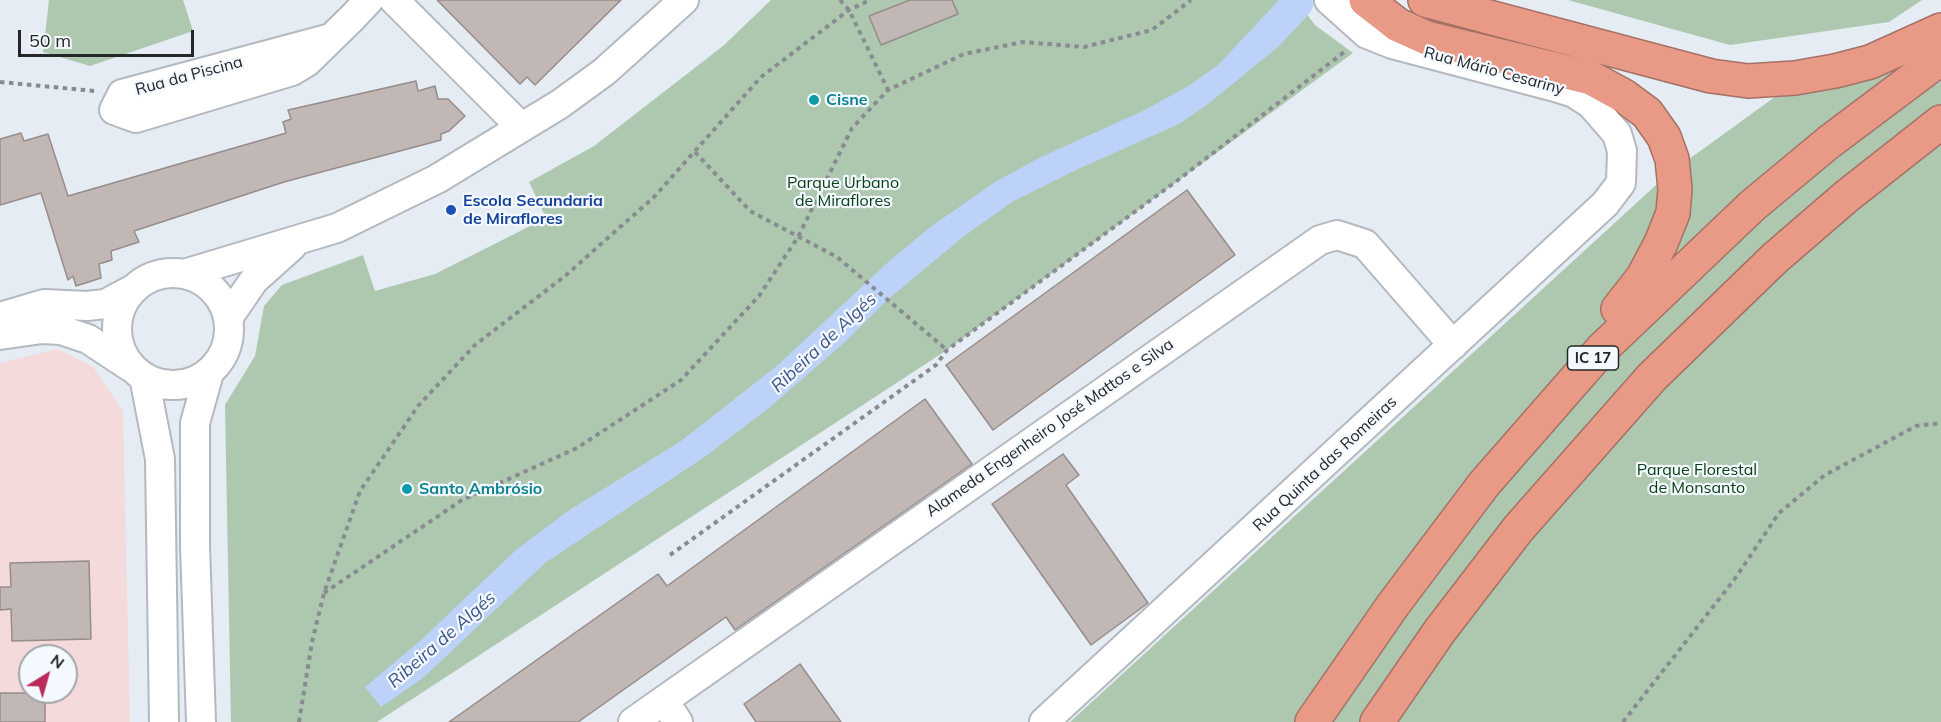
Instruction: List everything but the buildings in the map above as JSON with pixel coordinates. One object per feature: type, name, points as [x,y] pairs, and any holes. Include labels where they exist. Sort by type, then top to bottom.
[{"type":"highway","points":[[1366,0],[1398,25],[1427,38],[1592,78],[1624,96],[1647,113],[1664,137],[1672,159],[1675,189],[1673,213],[1661,243],[1643,277],[1484,484]]},
{"type":"highway","points":[[1425,0],[1711,76],[1748,81],[1796,78],[1870,62],[1941,30]]},
{"type":"highway","name":"IC 17","points":[[1312,722],[1393,604],[1484,484],[1602,349],[1716,238],[1828,142],[1941,58]]},
{"type":"highway","points":[[1377,722],[1450,617],[1518,529],[1652,377],[1775,258],[1847,196],[1941,122]]},
{"type":"street","name":"Rua da Piscina","points":[[122,93],[114,110],[136,118],[292,71],[307,62],[369,0]]},
{"type":"street","points":[[394,0],[522,127]]},
{"type":"street","points":[[0,317],[44,304],[87,306],[105,304],[147,280],[167,274],[184,274],[337,228],[415,191],[560,104],[604,72],[684,0]]},
{"type":"street","name":"Rua Mário Cesariny","points":[[1329,0],[1367,34],[1392,44],[1555,87],[1574,93],[1591,104],[1617,134],[1622,151],[1621,183],[1605,204]]},
{"type":"street","name":"Rua Quinta das Romeiras","points":[[1044,722],[1605,204]]},
{"type":"street","name":"Alameda Engenheiro José Mattos e Silva","points":[[633,722],[671,711],[1320,240],[1337,235],[1365,244],[1453,345]]},
{"type":"street","points":[[228,318],[243,294],[261,273],[299,241]]},
{"type":"street","points":[[184,274],[201,281],[216,294],[228,318],[229,336],[220,359],[209,373],[195,423],[195,546],[201,722]]},
{"type":"street","points":[[135,288],[123,304],[117,324],[123,356],[140,374],[160,459],[164,722]]},
{"type":"street","points":[[0,335],[42,329],[61,330],[95,342],[140,374],[170,385],[187,384],[209,373]]},
{"type":"path","points":[[840,0],[849,10],[888,90]]},
{"type":"path","points":[[299,722],[312,642],[324,593],[360,491],[418,406],[475,345],[583,260],[654,197],[761,77],[849,10],[870,0]]},
{"type":"path","points":[[324,593],[462,500],[577,448],[681,380],[759,296],[798,237],[852,128],[888,90],[964,54],[1023,42],[1084,47],[1152,30],[1191,0]]},
{"type":"path","points":[[670,555],[936,365],[947,350],[1178,180],[1367,34]]},
{"type":"path","points":[[0,82],[122,93]]},
{"type":"path","points":[[695,152],[750,211],[837,257],[947,350]]},
{"type":"path","points":[[1623,722],[1734,580],[1779,513],[1825,475],[1916,426],[1941,423]]},
{"type":"shaded area","points":[[58,349],[93,367],[123,411],[130,722],[0,722],[0,363]]},
{"type":"green space","points":[[49,0],[183,0],[193,31],[90,66],[43,52]]},
{"type":"green space","name":"Parque Urbano de Miraflores","points":[[771,0],[1296,0],[1315,25],[1353,53],[947,350],[377,722],[231,722],[225,405],[255,356],[264,306],[282,285],[363,255],[375,291],[435,274],[546,218],[529,182],[594,146],[723,46]]},
{"type":"green space","points":[[1568,0],[1922,0],[1889,22],[1730,45]]},
{"type":"green space","name":"Parque Florestal de Monsanto","points":[[1941,60],[1941,722],[1070,722],[1667,175],[1786,89]]},
{"type":"water","name":"Ribeira de Algés","points":[[1279,0],[1316,0],[1310,13],[1278,47],[1208,104],[1179,124],[1078,169],[1012,202],[963,237],[887,300],[846,341],[770,407],[706,456],[545,563],[423,678],[381,707],[365,687],[420,641],[516,550],[568,511],[681,441],[778,365],[886,264],[929,228],[995,182],[1041,157],[1145,110],[1190,85],[1218,65]]},
{"type":"place","name":"Cisne","points":[[814,100]]},
{"type":"place","name":"Escola Secundaria de Miraflores","points":[[451,210]]},
{"type":"place","name":"Santo Ambrósio","points":[[407,489]]}]
